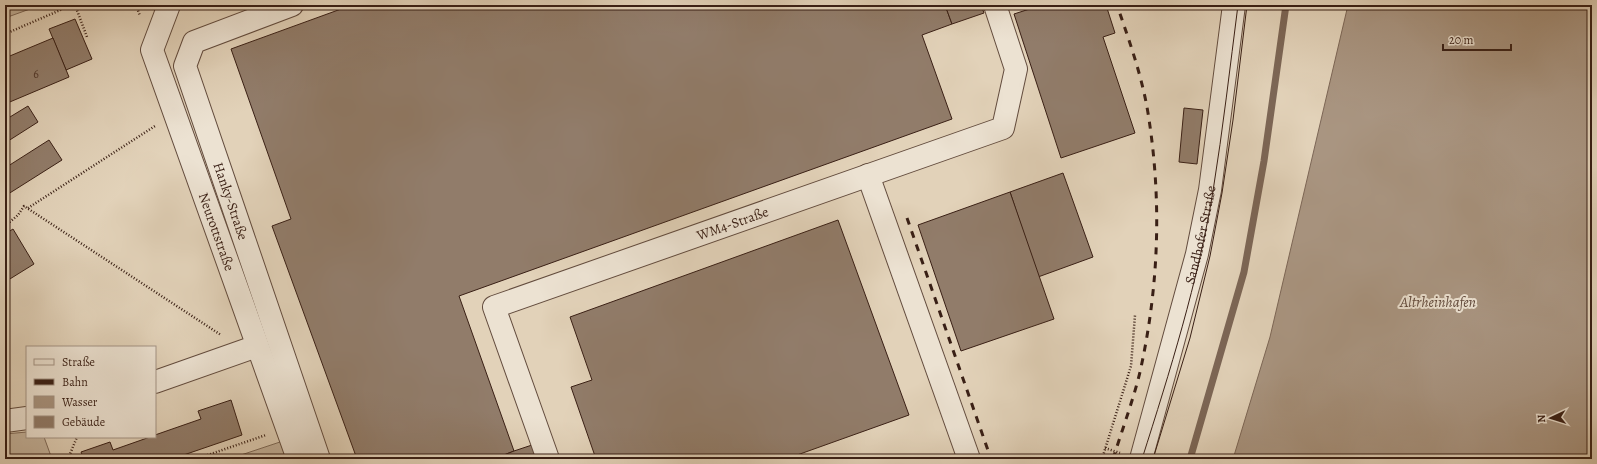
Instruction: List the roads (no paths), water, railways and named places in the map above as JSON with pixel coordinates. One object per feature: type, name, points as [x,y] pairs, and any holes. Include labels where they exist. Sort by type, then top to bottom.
[{"type":"street","name":"Neurottstraße","points":[[169,5],[152,50],[174,113],[250,348],[298,459]]},
{"type":"street","name":"Hanky-Straße","points":[[292,5],[194,42],[185,66],[319,459]]},
{"type":"street","name":"WM4-Straße","points":[[548,459],[494,307],[1003,128],[1016,69],[995,5]]},
{"type":"street","name":"Sandhofer Straße","points":[[1142,459],[1197,254],[1210,190],[1234,5]]},
{"type":"street","points":[[868,175],[969,459]]},
{"type":"street","points":[[156,382],[250,348]]},
{"type":"street","points":[[5,421],[26,418]]},
{"type":"water","name":"Altrheinhafen","points":[[1348,5],[1592,5],[1592,459],[1233,459],[1270,337]]},
{"type":"waterway","points":[[1190,459],[1244,272],[1264,161],[1286,5]]},
{"type":"tram line","points":[[1142,459],[1163,393],[1200,259],[1213,191],[1238,5]]},
{"type":"tram line","points":[[1153,459],[1190,338],[1210,256],[1222,193],[1233,120],[1247,5]]},
{"type":"railway","points":[[1113,459],[1131,405],[1140,372],[1146,340],[1155,275],[1157,211],[1148,113],[1139,72],[1117,5]]},
{"type":"railway","points":[[907,218],[991,459]]}]
